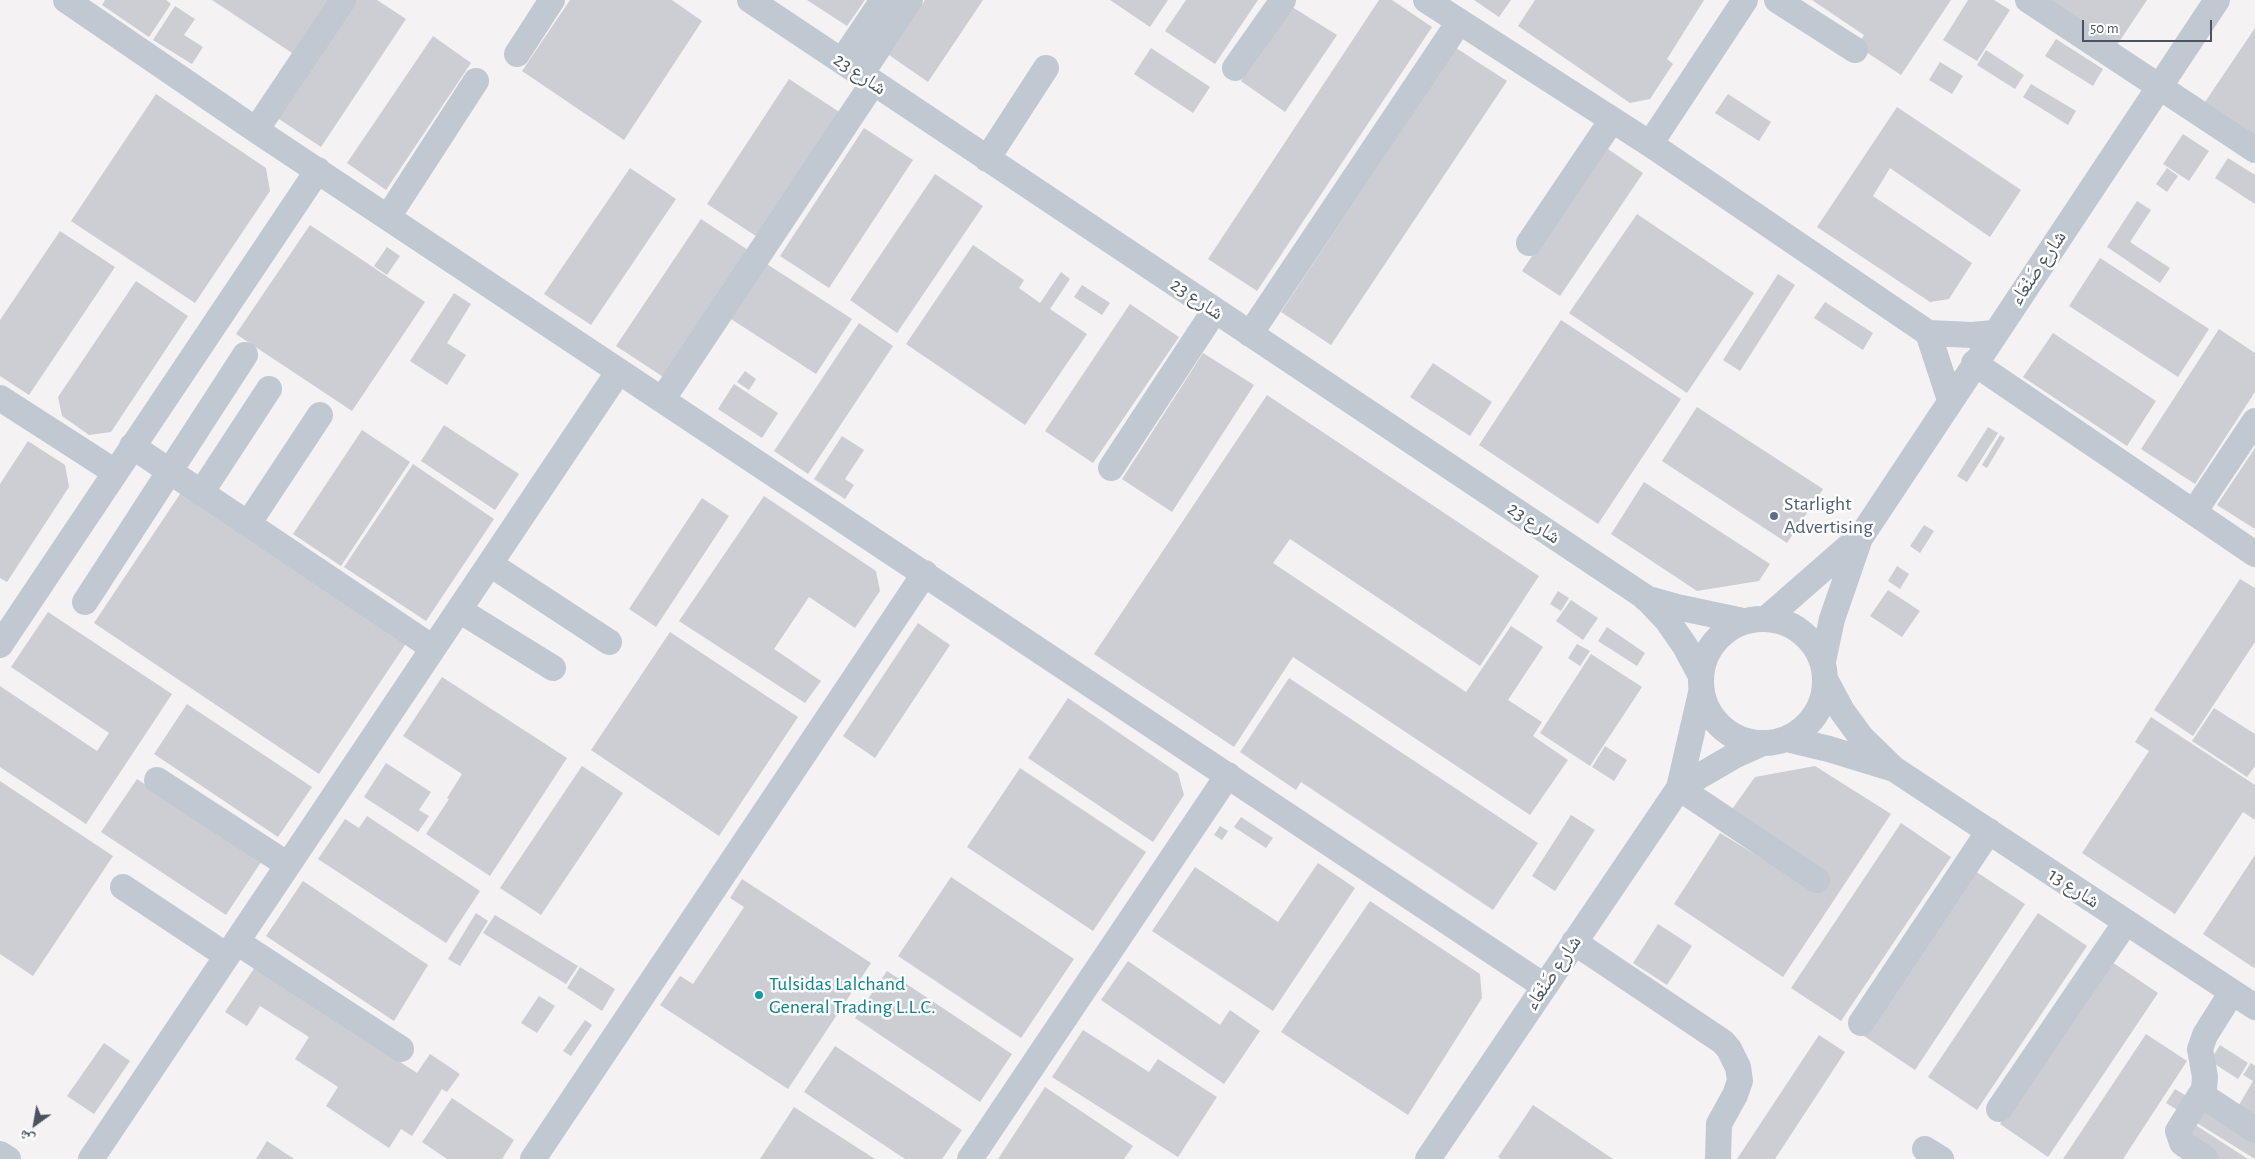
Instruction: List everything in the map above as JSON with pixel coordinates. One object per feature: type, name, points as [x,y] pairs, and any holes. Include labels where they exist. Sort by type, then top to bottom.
[{"type":"street","points":[[256,130],[343,0]]},
{"type":"street","points":[[517,54],[552,0]]},
{"type":"street","name":"شارع 23","points":[[750,0],[1645,597],[1666,620],[1685,646],[1701,683]]},
{"type":"street","points":[[859,73],[883,0]]},
{"type":"street","points":[[662,400],[859,73],[910,0]]},
{"type":"street","points":[[1235,68],[1283,0]]},
{"type":"street","points":[[1426,0],[1650,144],[1928,333],[1972,335],[1994,333]]},
{"type":"street","points":[[1650,144],[1745,0]]},
{"type":"street","points":[[1777,0],[1855,50]]},
{"type":"street","points":[[2028,0],[2255,150]]},
{"type":"street","name":"شارع صَنْعَاء","points":[[1825,672],[1839,594],[1860,538],[1974,363],[2217,0]]},
{"type":"street","points":[[81,4],[256,130],[926,573],[1544,986]]},
{"type":"street","points":[[1250,334],[1459,22]]},
{"type":"street","points":[[987,159],[1046,68]]},
{"type":"street","points":[[388,217],[476,81]]},
{"type":"street","points":[[1529,243],[1612,120]]},
{"type":"street","points":[[0,644],[318,170]]},
{"type":"street","points":[[1111,468],[1215,310]]},
{"type":"street","points":[[1928,333],[1950,400]]},
{"type":"street","points":[[84,602],[245,355]]},
{"type":"street","points":[[1974,363],[2255,554]]},
{"type":"street","points":[[91,1159],[619,371]]},
{"type":"street","points":[[201,493],[269,389]]},
{"type":"street","points":[[0,398],[115,472]]},
{"type":"street","points":[[248,524],[320,415]]},
{"type":"street","points":[[2194,512],[2255,421]]},
{"type":"street","points":[[132,446],[433,648]]},
{"type":"street","name":"شارع صَنْعَاء","points":[[1755,620],[1860,538]]},
{"type":"street","points":[[490,564],[609,642]]},
{"type":"street","points":[[533,1159],[926,573]]},
{"type":"street","name":"شارع 23","points":[[1645,597],[1677,607],[1755,620]]},
{"type":"street","points":[[459,610],[553,668]]},
{"type":"street","points":[[1755,620],[1791,625],[1810,640],[1825,672],[1822,701],[1814,717],[1802,730],[1775,741],[1742,740],[1723,729],[1709,713],[1701,683],[1705,656],[1714,641],[1727,629],[1755,620]]},
{"type":"street","name":"شارع 13","points":[[1825,672],[1842,711],[1861,737],[1894,769],[2126,922],[2248,999]]},
{"type":"street","name":"شارع صَنْعَاء","points":[[1428,1159],[1679,788],[1692,741],[1701,683]]},
{"type":"street","name":"شارع صَنْعَاء","points":[[1679,788],[1734,756],[1775,741]]},
{"type":"street","name":"شارع 13","points":[[1775,741],[1829,749],[1894,769]]},
{"type":"street","points":[[970,1159],[1228,775]]},
{"type":"street","points":[[157,780],[288,865]]},
{"type":"street","points":[[1679,788],[1817,880]]},
{"type":"street","points":[[1861,1023],[1989,831]]},
{"type":"street","points":[[122,887],[232,949],[401,1049]]},
{"type":"street","points":[[1999,1109],[2126,922]]},
{"type":"street","points":[[1574,942],[1723,1042],[1729,1049],[1738,1067],[1740,1081],[1735,1095],[1719,1124],[1718,1159]]},
{"type":"street","points":[[2206,1159],[2182,1143],[2178,1136],[2180,1127],[2202,1095],[2205,1083],[2201,1057],[2202,1042],[2208,1028],[2248,999]]},
{"type":"street","points":[[2202,1095],[2255,1130]]},
{"type":"street","points":[[0,1154],[8,1159]]},
{"type":"building","points":[[105,0],[166,0],[171,4],[149,37],[102,5]]},
{"type":"building","points":[[212,0],[331,0],[295,55]]},
{"type":"building","points":[[354,0],[377,0],[406,19],[321,147],[276,117]]},
{"type":"building","points":[[570,0],[672,0],[702,21],[624,140],[522,71]]},
{"type":"building","points":[[807,0],[865,0],[847,26]]},
{"type":"building","points":[[925,0],[983,0],[928,82],[889,55]]},
{"type":"building","points":[[1110,0],[1168,0],[1150,27]]},
{"type":"building","points":[[1186,0],[1258,0],[1215,64],[1165,31]]},
{"type":"building","points":[[1379,0],[1392,0],[1432,27],[1257,291],[1208,259]]},
{"type":"building","points":[[1474,0],[1511,0],[1499,17]]},
{"type":"building","points":[[1535,0],[1704,0],[1667,59],[1673,64],[1650,99],[1630,103],[1518,26]]},
{"type":"building","points":[[1812,0],[1951,0],[1901,75],[1857,46],[1864,35]]},
{"type":"building","points":[[1968,0],[1994,0],[2010,10],[1977,61],[1943,40]]},
{"type":"building","points":[[2051,0],[2147,0],[2117,45]]},
{"type":"building","points":[[1289,5],[1337,35],[1285,112],[1241,81]]},
{"type":"building","points":[[175,6],[195,19],[184,35],[203,47],[192,64],[153,40]]},
{"type":"building","points":[[2255,28],[2255,136],[2205,102]]},
{"type":"building","points":[[433,36],[471,63],[386,190],[347,163]]},
{"type":"building","points":[[2056,39],[2103,69],[2093,86],[2045,56]]},
{"type":"building","points":[[1151,48],[1210,87],[1193,113],[1134,74]]},
{"type":"building","points":[[1456,48],[1507,81],[1331,345],[1281,312]]},
{"type":"building","points":[[1986,50],[2024,75],[2015,89],[1977,65]]},
{"type":"building","points":[[1940,62],[1963,76],[1952,94],[1929,80]]},
{"type":"building","points":[[789,79],[844,115],[762,240],[707,204]]},
{"type":"building","points":[[2031,84],[2076,111],[2068,125],[2023,97]]},
{"type":"building","points":[[156,94],[266,168],[270,191],[195,303],[71,221]]},
{"type":"building","points":[[1728,94],[1771,122],[1759,141],[1715,113]]},
{"type":"building","points":[[1897,107],[2021,190],[1990,237],[1890,168],[1873,196],[1972,263],[1949,299],[1930,302],[1817,227]]},
{"type":"building","points":[[864,128],[913,160],[829,288],[780,256]]},
{"type":"building","points":[[2183,134],[2209,151],[2189,181],[2163,164]]},
{"type":"building","points":[[1605,147],[1643,173],[1560,296],[1522,271]]},
{"type":"building","points":[[2228,158],[2255,175],[2255,204],[2215,178]]},
{"type":"building","points":[[630,168],[676,199],[591,325],[544,294]]},
{"type":"building","points":[[2167,168],[2178,176],[2167,192],[2156,184]]},
{"type":"building","points":[[935,174],[983,206],[897,333],[850,300]]},
{"type":"building","points":[[2137,201],[2151,210],[2130,242],[2170,268],[2160,283],[2107,247]]},
{"type":"building","points":[[1637,214],[1754,293],[1687,393],[1569,313]]},
{"type":"building","points":[[701,219],[748,250],[671,382],[616,346]]},
{"type":"building","points":[[310,225],[425,302],[352,411],[236,334]]},
{"type":"building","points":[[60,231],[115,267],[29,395],[0,376],[0,320]]},
{"type":"building","points":[[973,245],[1024,280],[1019,288],[1040,303],[1061,272],[1070,279],[1050,309],[1087,334],[1025,425],[906,344]]},
{"type":"building","points":[[387,247],[400,256],[387,275],[374,266]]},
{"type":"building","points":[[2100,258],[2209,329],[2178,377],[2069,306]]},
{"type":"building","points":[[759,259],[852,319],[816,374],[731,319]]},
{"type":"building","points":[[1778,274],[1795,285],[1740,371],[1723,360]]},
{"type":"building","points":[[136,281],[188,316],[111,432],[89,435],[62,416],[58,397]]},
{"type":"building","points":[[1082,285],[1110,303],[1102,315],[1074,297]]},
{"type":"building","points":[[454,293],[471,304],[447,343],[466,355],[447,385],[410,361]]},
{"type":"building","points":[[1825,302],[1873,333],[1863,350],[1814,318]]},
{"type":"building","points":[[1130,304],[1179,337],[1093,463],[1045,431]]},
{"type":"building","points":[[1561,320],[1681,399],[1598,524],[1479,445]]},
{"type":"building","points":[[859,323],[893,346],[808,474],[774,451]]},
{"type":"building","points":[[2219,329],[2255,353],[2255,392],[2195,484],[2141,449]]},
{"type":"building","points":[[2053,333],[2156,401],[2127,446],[2023,377]]},
{"type":"building","points":[[1203,353],[1254,385],[1172,512],[1122,479]]},
{"type":"building","points":[[1433,363],[1492,402],[1470,436],[1410,397]]},
{"type":"building","points":[[745,371],[756,379],[749,390],[737,382]]},
{"type":"building","points":[[734,384],[778,413],[762,438],[718,409]]},
{"type":"building","points":[[1267,395],[1539,576],[1480,666],[1290,539],[1273,563],[1466,692],[1511,626],[1543,647],[1508,700],[1542,722],[1533,736],[1568,760],[1530,815],[1293,657],[1234,747],[1094,654]]},
{"type":"building","points":[[1697,407],[1823,489],[1787,543],[1662,461]]},
{"type":"building","points":[[444,425],[519,474],[495,510],[421,461]]},
{"type":"building","points":[[1988,427],[1998,433],[1967,482],[1957,476]]},
{"type":"building","points":[[362,430],[410,462],[341,566],[293,534]]},
{"type":"building","points":[[2000,435],[2005,438],[1987,468],[1982,465]]},
{"type":"building","points":[[842,436],[864,450],[845,479],[854,485],[845,499],[814,479]]},
{"type":"building","points":[[28,441],[65,465],[69,487],[7,582],[0,578],[0,484]]},
{"type":"building","points":[[2255,448],[2255,529],[2217,505]]},
{"type":"building","points":[[413,464],[494,519],[426,621],[344,567]]},
{"type":"building","points":[[1644,482],[1770,564],[1759,581],[1697,591],[1611,534]]},
{"type":"building","points":[[182,491],[407,642],[319,774],[94,623]]},
{"type":"building","points":[[764,496],[876,571],[880,591],[855,628],[809,597],[774,649],[821,681],[805,703],[679,621]]},
{"type":"building","points":[[702,498],[729,516],[656,627],[629,609]]},
{"type":"building","points":[[1924,525],[1934,531],[1920,553],[1910,546]]},
{"type":"building","points":[[1897,566],[1909,574],[1900,589],[1888,581]]},
{"type":"building","points":[[2240,579],[2255,588],[2255,642],[2193,736],[2154,710]]},
{"type":"building","points":[[1888,590],[1920,611],[1902,637],[1870,616]]},
{"type":"building","points":[[1558,591],[1569,598],[1561,611],[1550,604]]},
{"type":"building","points":[[1571,600],[1598,618],[1583,640],[1556,621]]},
{"type":"building","points":[[48,612],[172,694],[86,824],[0,767],[0,686],[97,751],[109,733],[11,667]]},
{"type":"building","points":[[918,623],[950,645],[875,758],[843,736]]},
{"type":"building","points":[[1607,627],[1645,653],[1637,666],[1598,641]]},
{"type":"building","points":[[670,632],[798,717],[719,836],[591,750]]},
{"type":"building","points":[[1577,644],[1590,651],[1580,666],[1568,658]]},
{"type":"building","points":[[1591,654],[1642,687],[1590,766],[1540,733]]},
{"type":"building","points":[[442,677],[567,758],[490,876],[426,834],[449,799],[447,798],[462,774],[403,736]]},
{"type":"building","points":[[1289,678],[1538,843],[1493,910],[1301,782],[1296,790],[1240,752]]},
{"type":"building","points":[[1068,698],[1178,773],[1184,795],[1153,842],[1028,758]]},
{"type":"building","points":[[187,704],[312,787],[278,837],[154,754]]},
{"type":"building","points":[[2214,708],[2255,734],[2255,766],[2247,777],[2192,741]]},
{"type":"building","points":[[2151,717],[2255,785],[2255,820],[2243,812],[2175,914],[2082,853],[2149,751],[2135,742]]},
{"type":"building","points":[[1605,746],[1627,760],[1614,781],[1592,767]]},
{"type":"building","points":[[386,763],[431,792],[419,810],[429,816],[418,832],[364,797]]},
{"type":"building","points":[[582,766],[623,793],[541,915],[500,888]]},
{"type":"building","points":[[1815,766],[1891,814],[1783,977],[1674,904],[1720,833],[1814,890],[1730,812],[1755,777]]},
{"type":"building","points":[[1020,768],[1146,852],[1093,931],[967,847]]},
{"type":"building","points":[[137,779],[261,862],[226,915],[101,832]]},
{"type":"building","points":[[0,781],[113,856],[33,976],[0,954]]},
{"type":"building","points":[[1571,815],[1595,830],[1555,891],[1532,876]]},
{"type":"building","points":[[367,816],[480,891],[446,943],[318,859],[345,819],[359,828]]},
{"type":"building","points":[[1241,817],[1273,838],[1266,848],[1234,827]]},
{"type":"building","points":[[1901,823],[1951,857],[1841,1021],[1791,988]]},
{"type":"building","points":[[1220,826],[1228,831],[1222,840],[1214,835]]},
{"type":"building","points":[[2255,855],[2255,966],[2254,968],[2203,934]]},
{"type":"building","points":[[1318,863],[1355,888],[1273,1011],[1152,931],[1195,867],[1278,922]]},
{"type":"building","points":[[1975,871],[2025,904],[1915,1070],[1864,1036]]},
{"type":"building","points":[[951,877],[1074,959],[1021,1038],[898,956]]},
{"type":"building","name":"Tulsidas Lalchand General Trading L.L.C.","points":[[742,879],[871,963],[788,1089],[660,1005],[680,976],[693,984],[744,907],[730,898]]},
{"type":"building","points":[[303,881],[428,965],[394,1021],[266,936]]},
{"type":"building","points":[[1370,901],[1480,974],[1482,998],[1408,1115],[1281,1032]]},
{"type":"building","points":[[476,913],[488,921],[460,966],[448,959]]},
{"type":"building","points":[[2038,913],[2087,946],[1977,1110],[1928,1077]]},
{"type":"building","points":[[495,915],[578,966],[566,984],[483,933]]},
{"type":"building","points":[[1658,924],[1692,946],[1667,985],[1633,963]]},
{"type":"building","points":[[2109,960],[2158,993],[2048,1157],[2000,1124]]},
{"type":"building","points":[[1128,961],[1220,1025],[1230,1010],[1260,1031],[1224,1084],[1101,1000]]},
{"type":"building","points":[[255,967],[417,1073],[430,1054],[460,1074],[447,1092],[442,1089],[412,1136],[401,1129],[389,1148],[326,1106],[338,1087],[295,1059],[309,1037],[260,1006],[247,1026],[225,1012]]},
{"type":"building","points":[[580,967],[615,989],[602,1011],[567,988]]},
{"type":"building","points":[[887,971],[1012,1054],[980,1102],[855,1018]]},
{"type":"building","points":[[539,996],[555,1006],[537,1033],[521,1023]]},
{"type":"building","points":[[585,1020],[592,1025],[571,1056],[563,1051]]},
{"type":"building","points":[[1083,1030],[1149,1072],[1158,1059],[1217,1097],[1178,1157],[1052,1077]]},
{"type":"building","points":[[2146,1034],[2187,1061],[2123,1159],[2063,1159]]},
{"type":"building","points":[[1819,1035],[1845,1052],[1775,1159],[1737,1159]]},
{"type":"building","points":[[104,1043],[130,1061],[94,1114],[67,1096]]},
{"type":"building","points":[[2220,1045],[2248,1063],[2238,1079],[2210,1061]]},
{"type":"building","points":[[835,1046],[962,1130],[942,1159],[905,1159],[804,1092]]},
{"type":"building","points":[[2251,1063],[2255,1066],[2255,1116],[2239,1105],[2253,1081],[2243,1075]]},
{"type":"building","points":[[1045,1087],[1133,1146],[1124,1159],[998,1159]]},
{"type":"building","points":[[2175,1089],[2188,1097],[2179,1111],[2166,1103]]},
{"type":"building","points":[[452,1098],[514,1140],[502,1159],[447,1159],[422,1142]]},
{"type":"building","points":[[1533,1105],[1613,1159],[1501,1159],[1498,1157]]},
{"type":"building","points":[[2201,1106],[2255,1141],[2255,1159],[2192,1120]]},
{"type":"building","points":[[794,1107],[875,1159],[760,1159]]},
{"type":"building","points":[[2194,1124],[2248,1159],[2216,1159],[2185,1138]]},
{"type":"building","points":[[267,1141],[294,1159],[256,1159]]},
{"type":"place","name":"Starlight Advertising","points":[[1774,516]]},
{"type":"place","name":"Tulsidas Lalchand General Trading L.L.C.","points":[[759,995]]}]
